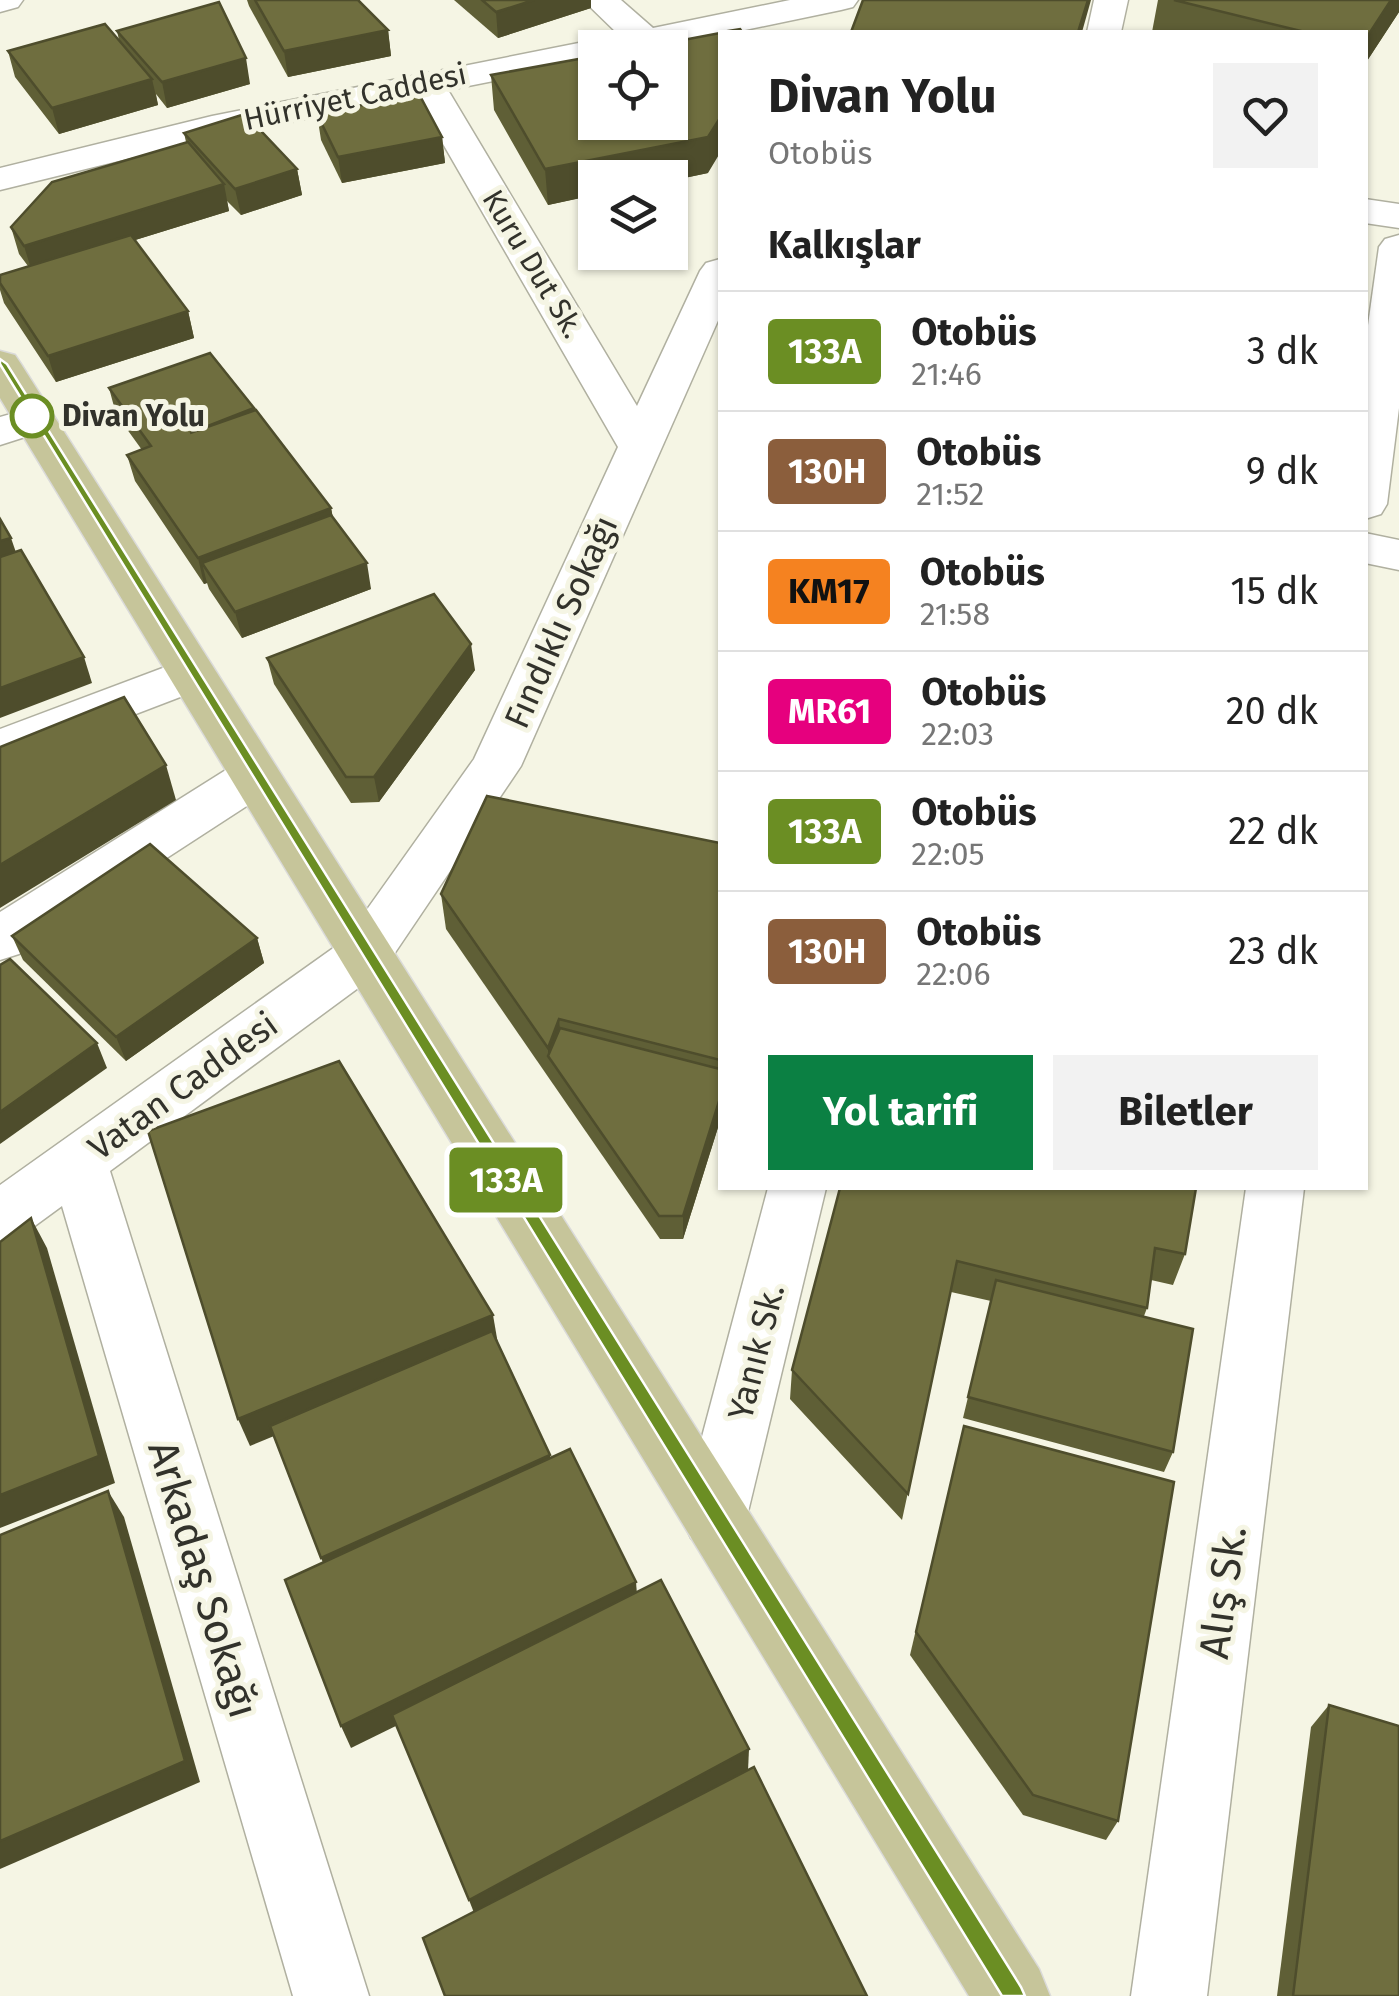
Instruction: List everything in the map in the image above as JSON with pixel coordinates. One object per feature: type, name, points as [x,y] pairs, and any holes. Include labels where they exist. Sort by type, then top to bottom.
[{"type":"main road","points":[[0,364],[17,426],[192,674],[1012,1996]]},
{"type":"street","points":[[600,0],[634,30]]},
{"type":"street","points":[[688,31],[842,0]]},
{"type":"street","points":[[829,30],[842,0]]},
{"type":"street","points":[[1104,30],[1111,0]]},
{"type":"street","name":"Hürriyet Caddesi","points":[[7,165],[578,53]]},
{"type":"street","name":"Kuru Dut Sk.","points":[[425,82],[640,447]]},
{"type":"street","points":[[1368,211],[1399,216]]},
{"type":"street","points":[[1368,481],[1399,247]]},
{"type":"street","name":"Fındıklı Sokağı","points":[[366,954],[496,766],[718,274]]},
{"type":"street","points":[[1368,549],[1399,555]]},
{"type":"street","points":[[0,748],[192,674]]},
{"type":"street","points":[[0,939],[256,776]]},
{"type":"street","name":"Vatan Caddesi","points":[[0,1218],[366,954]]},
{"type":"street","name":"Arkadaş Sokağı","points":[[78,1162],[331,1996]]},
{"type":"street","name":"Yanık Sk.","points":[[714,1516],[796,1190]]},
{"type":"street","name":"Alış Sk.","points":[[1168,1996],[1275,1190]]},
{"type":"building","points":[[255,0],[358,0],[388,30],[284,51]]},
{"type":"building","points":[[482,0],[534,0],[496,12]]},
{"type":"building","points":[[863,0],[1088,0],[1079,30],[852,30]]},
{"type":"building","points":[[1174,0],[1391,0],[1368,35],[1368,30],[1297,30]]},
{"type":"building","points":[[219,2],[246,58],[162,82],[117,31]]},
{"type":"building","points":[[105,24],[152,79],[52,108],[8,51]]},
{"type":"building","points":[[718,33],[718,121],[708,137],[545,169],[491,75],[578,59],[578,140],[688,140],[688,39]]},
{"type":"building","points":[[419,94],[442,137],[338,157],[317,114]]},
{"type":"building","points":[[245,114],[297,169],[235,189],[184,133]]},
{"type":"building","points":[[188,142],[224,184],[24,246],[11,227],[52,182]]},
{"type":"building","points":[[131,235],[188,311],[48,356],[0,283],[0,275]]},
{"type":"building","points":[[210,353],[254,408],[190,433],[256,410],[331,508],[198,558],[127,455],[151,446],[109,388]]},
{"type":"building","points":[[331,515],[367,563],[235,612],[202,563]]},
{"type":"building","points":[[0,519],[11,538],[0,541]]},
{"type":"building","points":[[21,550],[84,657],[0,688],[0,557]]},
{"type":"building","points":[[434,594],[471,644],[374,777],[346,777],[267,658]]},
{"type":"building","points":[[124,697],[166,765],[0,865],[0,747]]},
{"type":"building","points":[[487,796],[718,843],[718,1059],[559,1019],[548,1048],[441,894]]},
{"type":"building","points":[[150,844],[257,938],[116,1037],[12,936]]},
{"type":"building","points":[[10,959],[97,1043],[0,1112],[0,965]]},
{"type":"building","points":[[560,1028],[718,1068],[718,1104],[683,1216],[659,1216],[548,1056]]},
{"type":"building","points":[[339,1061],[493,1315],[238,1419],[148,1131]]},
{"type":"building","points":[[839,1190],[1196,1190],[1185,1254],[1155,1248],[1147,1308],[957,1261],[908,1494],[792,1370]]},
{"type":"building","points":[[31,1218],[99,1456],[0,1495],[0,1242]]},
{"type":"building","points":[[996,1280],[1193,1329],[1173,1452],[968,1397]]},
{"type":"building","points":[[492,1331],[550,1455],[321,1558],[270,1426]]},
{"type":"building","points":[[964,1426],[1174,1482],[1118,1821],[1033,1795],[916,1632]]},
{"type":"building","points":[[570,1449],[636,1582],[341,1726],[285,1580]]},
{"type":"building","points":[[108,1491],[185,1761],[0,1841],[0,1535]]},
{"type":"building","points":[[661,1580],[749,1749],[469,1900],[392,1715]]},
{"type":"building","points":[[1329,1705],[1399,1726],[1399,1996],[1293,1996]]},
{"type":"building","points":[[754,1767],[867,1996],[445,1996],[423,1938]]},
{"type":"bus line","name":"133A","points":[[0,364],[1012,1996]]},
{"type":"place","name":"Divan Yolu","points":[[32,416]]}]
